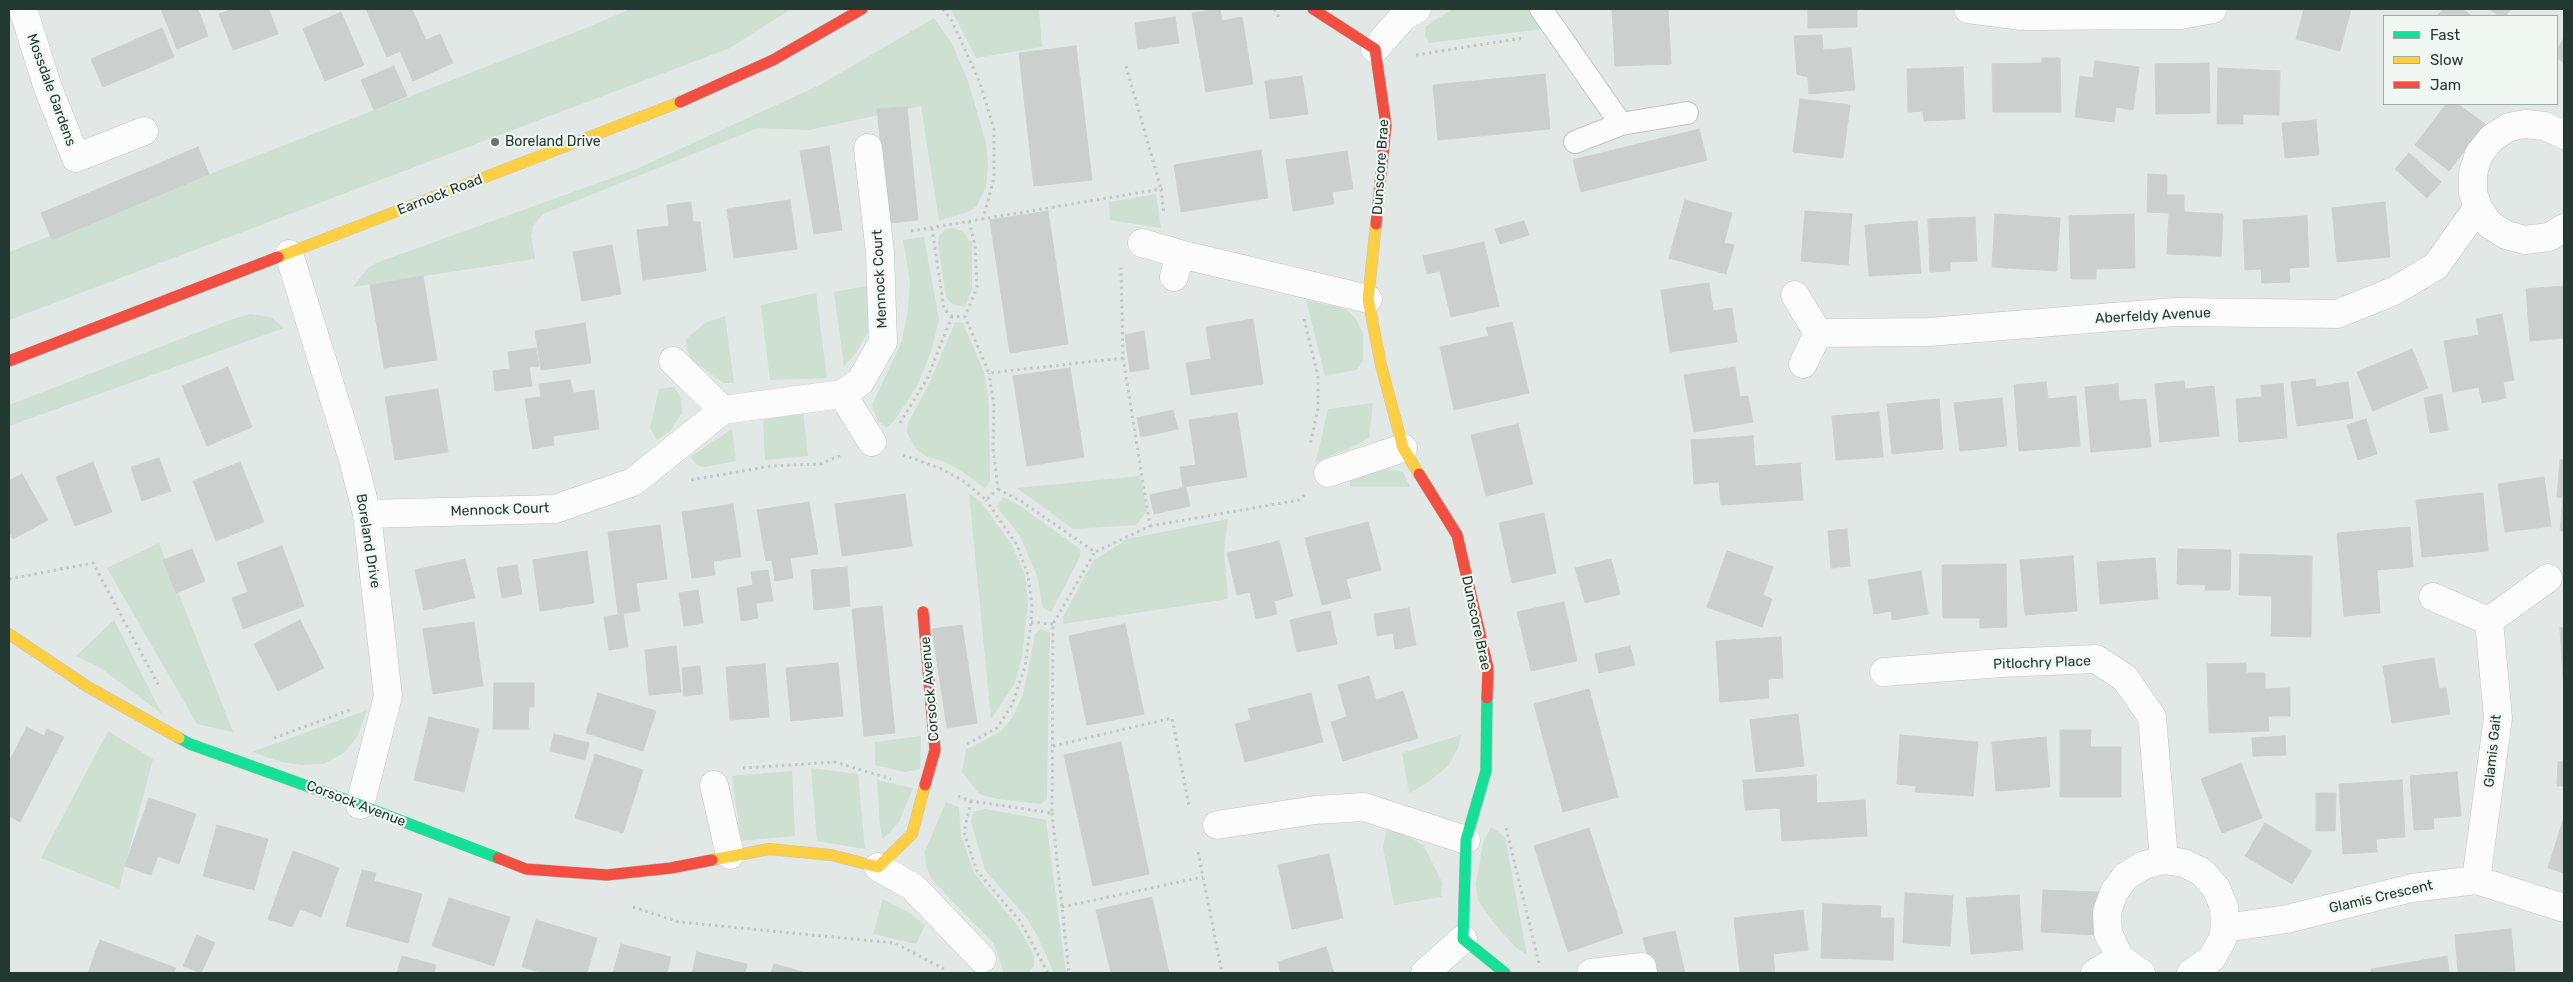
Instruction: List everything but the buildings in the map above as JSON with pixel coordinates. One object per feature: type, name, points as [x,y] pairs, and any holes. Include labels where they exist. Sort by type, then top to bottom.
[{"type":"street","name":"Mossdale Gardens","points":[[23,9],[48,88],[76,158],[144,131]]},
{"type":"street","name":"Earnock Road","points":[[9,361],[675,104],[773,60],[862,9]]},
{"type":"street","points":[[1313,9],[1375,49],[1403,17],[1417,9]]},
{"type":"street","points":[[1968,9],[2022,16],[2180,15],[2213,9]]},
{"type":"street","name":"Dunscore Brae","points":[[1375,49],[1386,125],[1368,299],[1381,365],[1404,448],[1457,535],[1488,668],[1486,771],[1466,840],[1463,939]]},
{"type":"street","points":[[2564,135],[2545,126],[2525,124],[2509,127],[2492,138],[2479,154],[2473,173],[2473,193],[2478,207],[2495,228],[2506,235],[2526,240],[2550,236],[2564,228]]},
{"type":"street","name":"Mennock Court","points":[[367,514],[555,509],[632,482],[723,410],[842,394],[860,382],[883,342],[878,237],[868,148]]},
{"type":"street","name":"Aberfeldy Avenue","points":[[1818,333],[1929,332],[2175,312],[2337,314],[2394,290],[2436,266],[2478,207]]},
{"type":"street","points":[[1142,243],[1174,260],[1295,281],[1368,299]]},
{"type":"street","name":"Boreland Drive","points":[[289,254],[352,456],[367,514],[388,696],[360,805]]},
{"type":"street","points":[[1795,294],[1818,333],[1803,364]]},
{"type":"street","points":[[673,361],[723,410]]},
{"type":"street","points":[[842,394],[872,442]]},
{"type":"street","points":[[1328,473],[1404,448]]},
{"type":"street","points":[[2433,597],[2489,621],[2548,578]]},
{"type":"street","name":"Corsock Avenue","points":[[9,634],[88,687],[190,744],[360,805],[526,869],[607,875],[671,868],[730,855],[769,849],[831,855],[878,867],[912,834],[935,750],[923,612]]},
{"type":"street","name":"Glamis Gait","points":[[2476,880],[2498,718],[2489,621]]},
{"type":"street","name":"Pitlochry Place","points":[[1884,672],[2002,663],[2096,660],[2125,678],[2152,717],[2164,860]]},
{"type":"street","points":[[714,785],[730,855]]},
{"type":"street","points":[[1217,825],[1315,810],[1364,807],[1466,840]]},
{"type":"street","points":[[2095,973],[2131,966],[2108,932],[2107,912],[2114,892],[2126,876],[2138,868],[2164,860],[2184,863],[2202,872],[2216,888],[2224,907],[2225,928],[2222,940],[2212,958],[2191,973]]},
{"type":"street","points":[[878,867],[913,887],[982,959]]},
{"type":"street","name":"Glamis Crescent","points":[[2225,928],[2287,919],[2412,888],[2476,880],[2564,908]]},
{"type":"street","points":[[1426,973],[1463,939],[1505,973]]},
{"type":"street","points":[[1591,973],[1642,968],[1643,973]]},
{"type":"lane","points":[[1541,9],[1621,124]]},
{"type":"lane","points":[[1574,142],[1621,124],[1687,113]]},
{"type":"path","points":[[943,9],[952,22],[980,83],[994,129],[994,178],[984,219]]},
{"type":"path","points":[[1126,66],[1161,189],[1174,260]]},
{"type":"path","points":[[878,237],[1161,189]]},
{"type":"path","points":[[969,221],[976,244],[977,287],[965,316],[989,373],[994,406],[993,448],[998,489]]},
{"type":"path","points":[[932,228],[944,309],[952,316],[965,316]]},
{"type":"path","points":[[1121,264],[1123,358],[1150,526]]},
{"type":"path","points":[[1295,281],[1318,376],[1318,408],[1308,454]]},
{"type":"path","points":[[688,480],[771,466],[820,464],[872,442],[902,422],[926,380],[952,316]]},
{"type":"path","points":[[989,373],[1123,358]]},
{"type":"path","points":[[872,442],[942,469],[965,482],[986,500],[1017,545],[1028,576],[1032,606],[1031,622],[1025,667],[1012,705],[997,728],[972,743],[935,750]]},
{"type":"path","points":[[998,489],[1021,501],[1095,552],[1150,526],[1299,500],[1328,473]]},
{"type":"path","points":[[986,500],[998,489]]},
{"type":"path","points":[[1299,500],[1301,490]]},
{"type":"path","points":[[9,579],[93,563],[162,692]]},
{"type":"path","points":[[1031,622],[1053,624]]},
{"type":"path","points":[[225,756],[388,696]]},
{"type":"path","points":[[1053,746],[1172,718],[1189,810],[1217,825]]},
{"type":"path","points":[[971,801],[964,832],[977,870],[1020,922],[1048,973]]},
{"type":"path","points":[[1052,813],[1069,973]]},
{"type":"path","points":[[1503,820],[1539,964]]},
{"type":"path","points":[[1197,848],[1222,973]]},
{"type":"path","points":[[1062,907],[1203,877]]},
{"type":"path","points":[[626,904],[679,922],[895,943],[947,970]]},
{"type":"green space","points":[[630,9],[791,9],[730,48],[9,320],[9,252],[591,26]]},
{"type":"green space","points":[[951,9],[1039,9],[1042,47],[976,58]]},
{"type":"green space","points":[[1453,9],[1531,9],[1542,29],[1429,43],[1425,36],[1426,26]]},
{"type":"green space","points":[[934,18],[952,44],[968,81],[986,143],[988,166],[986,187],[977,206],[968,212],[939,221],[921,106],[809,130],[758,128],[543,214],[533,226],[531,236],[535,259],[353,287],[368,268],[376,263],[634,170],[820,85]]},
{"type":"green space","points":[[1156,194],[1161,228],[1110,220],[1109,202]]},
{"type":"green space","points":[[953,228],[962,231],[972,243],[972,289],[965,307],[952,304],[946,297],[938,244],[939,236],[946,229]]},
{"type":"green space","points":[[924,237],[939,319],[932,349],[917,386],[897,417],[887,428],[878,421],[872,405],[902,341],[908,310],[910,281],[903,240]]},
{"type":"green space","points":[[872,285],[871,327],[855,354],[844,366],[834,292]]},
{"type":"green space","points":[[816,293],[827,378],[770,380],[761,305]]},
{"type":"green space","points":[[1306,300],[1346,309],[1356,319],[1363,334],[1363,361],[1356,370],[1325,376]]},
{"type":"green space","points":[[250,314],[271,317],[284,328],[9,426],[9,405]]},
{"type":"green space","points":[[725,316],[734,383],[723,383],[691,359],[687,349],[686,339],[705,323]]},
{"type":"green space","points":[[955,322],[963,323],[984,372],[989,405],[990,481],[985,488],[960,470],[943,461],[927,457],[916,449],[907,433],[908,423],[930,382]]},
{"type":"green space","points":[[674,387],[681,398],[682,413],[670,431],[657,440],[650,428],[659,389]]},
{"type":"green space","points":[[1373,403],[1369,438],[1316,462],[1328,409]]},
{"type":"green space","points":[[803,410],[808,456],[765,460],[763,416]]},
{"type":"green space","points":[[732,429],[736,461],[705,467],[697,465],[690,457]]},
{"type":"green space","points":[[1380,467],[1403,472],[1410,487],[1350,487],[1350,480]]},
{"type":"green space","points":[[1140,476],[1147,511],[1136,525],[1073,529],[1017,488]]},
{"type":"green space","points":[[969,493],[982,503],[1012,545],[1025,575],[1028,603],[1022,657],[1015,683],[991,719]]},
{"type":"green space","points":[[1003,497],[1022,507],[1080,549],[1080,557],[1051,612],[1043,608],[1037,576],[1020,536],[997,507]]},
{"type":"green space","points":[[1228,519],[1224,550],[1228,599],[1063,624],[1063,617],[1093,561],[1127,539]]},
{"type":"green space","points":[[159,543],[233,732],[197,724],[107,568]]},
{"type":"green space","points":[[114,620],[162,714],[99,667],[76,656]]},
{"type":"green space","points":[[1041,629],[1050,633],[1047,799],[1041,804],[997,799],[979,794],[962,772],[966,750],[1000,732],[1012,718],[1023,695],[1035,634]]},
{"type":"green space","points":[[367,710],[358,735],[344,753],[323,764],[303,765],[281,762],[252,752]]},
{"type":"green space","points":[[108,731],[153,759],[119,889],[41,858]]},
{"type":"green space","points":[[1461,735],[1458,748],[1448,766],[1427,783],[1409,793],[1402,753]]},
{"type":"green space","points":[[921,736],[920,769],[905,772],[875,765],[875,742]]},
{"type":"green space","points":[[811,768],[858,774],[865,849],[817,841]]},
{"type":"green space","points":[[792,771],[795,836],[741,841],[732,776]]},
{"type":"green space","points":[[877,780],[913,788],[899,822],[883,839],[880,826]]},
{"type":"green space","points":[[946,802],[959,807],[961,835],[974,873],[1017,925],[1034,955],[1034,966],[1028,973],[1004,973],[994,944],[932,880],[926,866],[925,851]]},
{"type":"green space","points":[[986,809],[1046,820],[1066,973],[1054,973],[1036,933],[1025,916],[985,870],[971,821],[974,811]]},
{"type":"green space","points":[[1491,827],[1505,837],[1527,955],[1515,947],[1493,922],[1478,900],[1476,884],[1483,843]]},
{"type":"green space","points":[[1387,828],[1408,836],[1424,846],[1442,882],[1441,897],[1394,905],[1383,847]]},
{"type":"green space","points":[[883,899],[911,914],[925,925],[916,944],[873,934]]},
{"type":"traffic: fast","points":[[1487,698],[1486,771],[1466,840],[1463,939],[1505,973]]},
{"type":"traffic: fast","points":[[179,738],[190,744],[360,805],[498,858]]},
{"type":"traffic: slow","points":[[278,257],[680,102]]},
{"type":"traffic: slow","points":[[1376,224],[1368,299],[1381,365],[1403,448],[1419,474]]},
{"type":"traffic: slow","points":[[9,634],[88,687],[179,738]]},
{"type":"traffic: slow","points":[[712,860],[769,849],[831,855],[878,867],[912,834],[925,785]]},
{"type":"traffic: jam","points":[[680,102],[773,60],[862,9]]},
{"type":"traffic: jam","points":[[1313,9],[1375,49],[1386,125],[1376,224]]},
{"type":"traffic: jam","points":[[9,361],[278,257]]},
{"type":"traffic: jam","points":[[1419,474],[1457,535],[1488,668],[1487,698]]},
{"type":"traffic: jam","points":[[923,612],[935,750],[925,785]]},
{"type":"traffic: jam","points":[[498,858],[526,869],[607,875],[671,868],[712,860]]},
{"type":"place","name":"Boreland Drive","points":[[495,142]]}]
